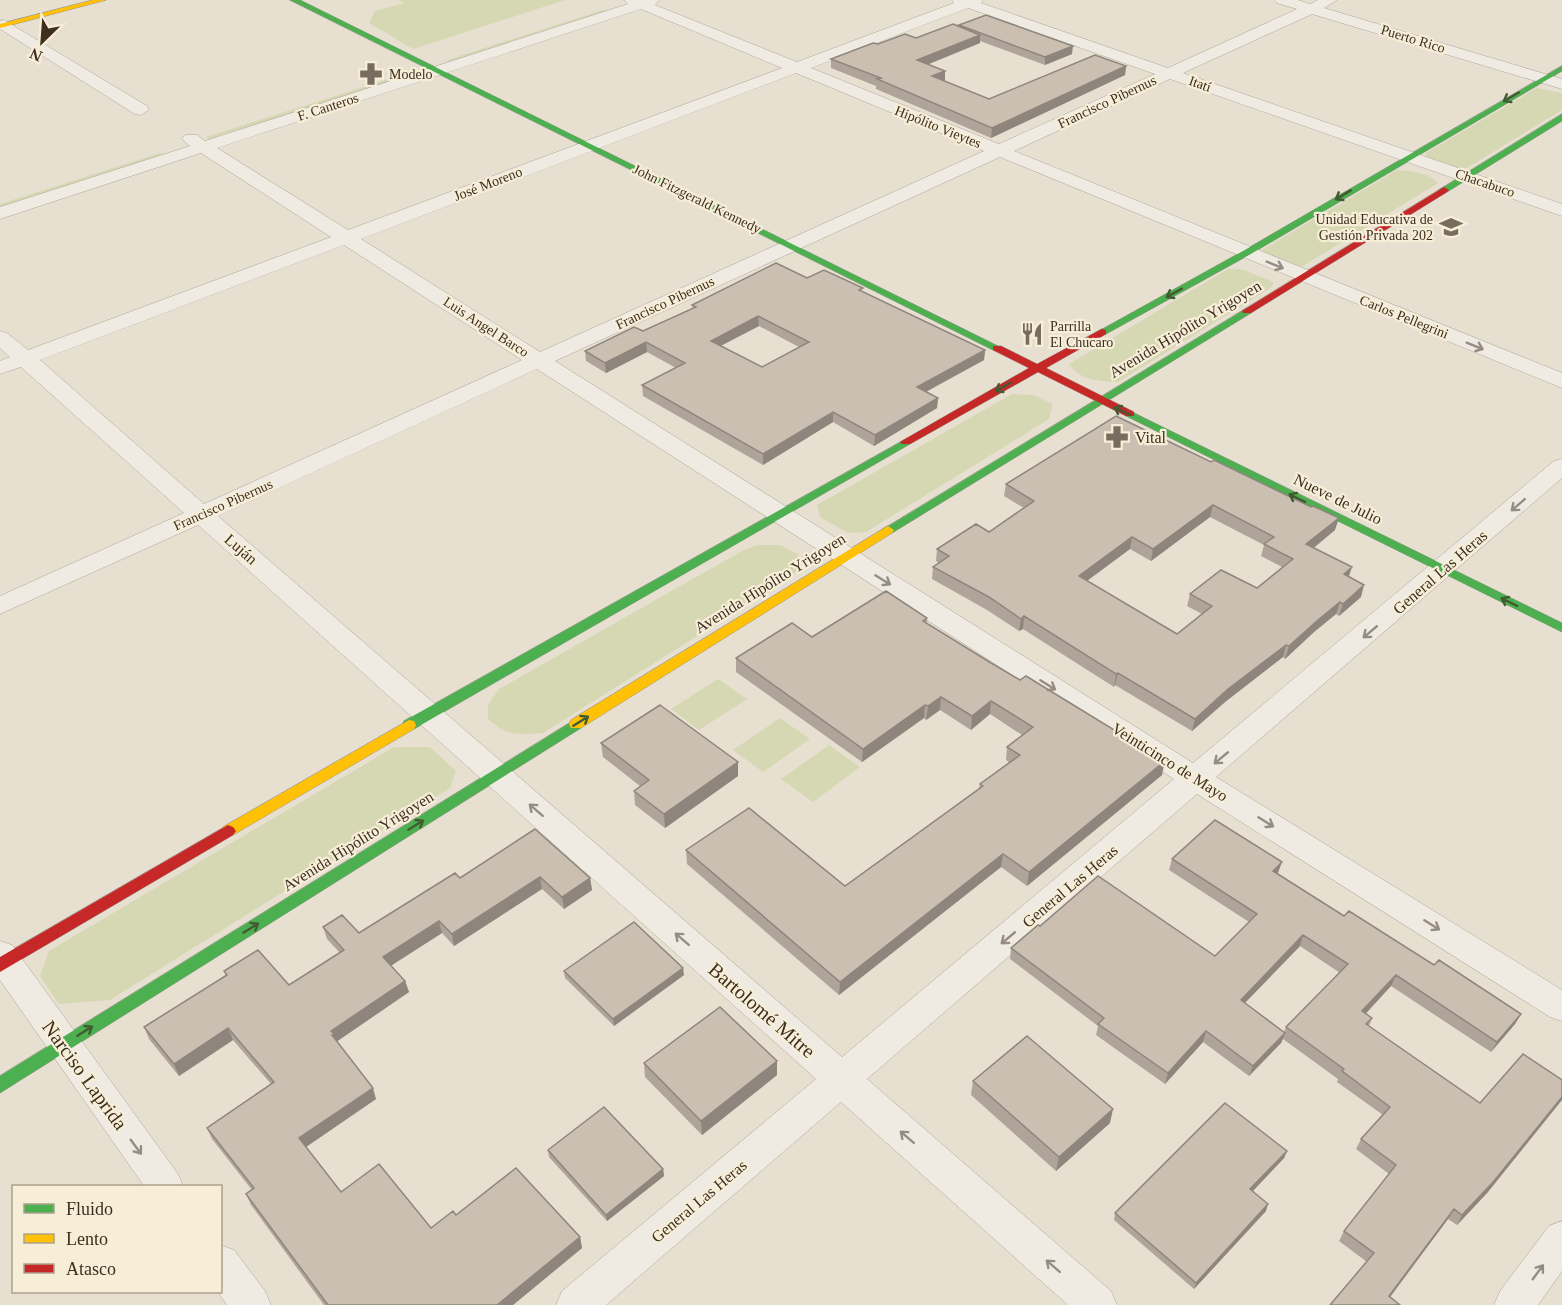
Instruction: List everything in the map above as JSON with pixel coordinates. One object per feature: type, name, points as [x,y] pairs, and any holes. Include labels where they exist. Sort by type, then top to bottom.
[{"type":"main road","points":[[2,26],[102,0]]},
{"type":"main road","name":"John Fitzgerald Kennedy","points":[[294,0],[1099,400]]},
{"type":"main road","name":"Avenida Hipólito Yrigoyen","points":[[2,960],[427,714],[1035,369],[1246,253],[1408,156],[1562,68]]},
{"type":"main road","name":"Avenida Hipólito Yrigoyen","points":[[0,1084],[844,556],[1304,277],[1562,117]]},
{"type":"main road","name":"Nueve de Julio","points":[[1099,400],[1562,628]]},
{"type":"street","name":"F. Canteros","points":[[431,67],[623,0]]},
{"type":"street","name":"Puerto Rico","points":[[1282,0],[1562,84]]},
{"type":"street","name":"Francisco Pibernus","points":[[0,606],[1330,0]]},
{"type":"street","name":"José Moreno","points":[[0,368],[796,68],[967,1]]},
{"type":"street","name":"Itatí","points":[[967,1],[1408,156]]},
{"type":"street","name":"F. Canteros","points":[[0,213],[198,143],[431,67],[642,2]]},
{"type":"street","name":"Hipólito Vieytes","points":[[642,2],[796,68],[1246,253]]},
{"type":"street","points":[[2,26],[141,110]]},
{"type":"street","name":"F. Canteros","points":[[0,200],[198,143]]},
{"type":"street","name":"Luis Angel Barco","points":[[198,143],[780,515]]},
{"type":"street","name":"Chacabuco","points":[[1408,156],[1562,210]]},
{"type":"street","name":"Carlos Pellegrini","points":[[1246,253],[1562,381]]},
{"type":"street","name":"Luján","points":[[0,337],[427,714]]},
{"type":"street","name":"General Las Heras","points":[[576,1305],[1443,570],[1562,466]]},
{"type":"street","name":"Veinticinco de Mayo","points":[[780,515],[1196,779],[1562,1007]]},
{"type":"street","name":"Bartolomé Mitre","points":[[427,714],[1097,1305]]},
{"type":"street","name":"Narciso Laprida","points":[[2,960],[164,1185]]},
{"type":"street","points":[[1514,1305],[1562,1239]]},
{"type":"street","points":[[222,1266],[250,1305]]},
{"type":"green space","points":[[399,0],[565,0],[413,49],[369,23],[375,11],[404,3]]},
{"type":"green space","points":[[603,10],[607,12],[451,62],[447,60]]},
{"type":"green space","points":[[391,78],[395,80],[209,139],[206,137]]},
{"type":"green space","points":[[1537,88],[1562,93],[1562,110],[1467,168],[1455,169],[1426,158],[1426,153]]},
{"type":"green space","points":[[160,153],[164,155],[0,208],[0,204]]},
{"type":"green space","points":[[1397,170],[1424,174],[1438,183],[1303,266],[1270,257],[1262,250]]},
{"type":"green space","points":[[1228,269],[1241,269],[1273,282],[1272,287],[1118,382],[1085,377],[1069,364]]},
{"type":"green space","points":[[1012,394],[1033,395],[1053,404],[1049,419],[866,532],[848,533],[820,517],[817,505]]},
{"type":"green space","points":[[757,545],[781,545],[799,555],[801,566],[791,577],[543,733],[513,733],[501,729],[488,719],[488,705],[499,689],[742,551]]},
{"type":"green space","points":[[718,679],[747,699],[699,730],[671,709]]},
{"type":"green space","points":[[780,718],[810,739],[763,772],[733,750]]},
{"type":"green space","points":[[829,745],[860,767],[813,802],[781,779]]},
{"type":"green space","points":[[394,747],[430,747],[456,771],[450,788],[110,1000],[59,1004],[40,976],[49,951]]},
{"type":"building","points":[[986,15],[1073,46],[1045,57],[959,25]]},
{"type":"building","points":[[953,24],[980,35],[917,60],[945,71],[932,76],[989,99],[1095,55],[1126,66],[992,128],[877,79],[881,78],[831,59],[873,43],[878,44],[905,34],[916,38]]},
{"type":"building","points":[[776,263],[807,278],[824,270],[863,288],[859,290],[985,350],[917,387],[938,398],[875,435],[833,412],[763,454],[642,385],[685,363],[646,342],[605,363],[585,351],[634,327],[643,331],[696,307],[692,305]],"holes":[[[758,316],[809,342],[762,367],[711,341]]]},
{"type":"building","points":[[1116,416],[1211,462],[1214,460],[1311,507],[1339,518],[1306,544],[1352,567],[1344,574],[1364,585],[1343,604],[1340,602],[1289,646],[1286,645],[1228,689],[1195,719],[1118,673],[1116,674],[1024,616],[1021,619],[989,597],[933,567],[949,556],[937,549],[976,524],[989,532],[1034,501],[1006,484]],"holes":[[[1213,505],[1274,537],[1264,544],[1293,559],[1257,588],[1221,570],[1190,594],[1212,606],[1177,634],[1079,576],[1132,537],[1153,549]]]},
{"type":"building","points":[[886,591],[927,618],[923,621],[991,663],[1020,680],[1026,676],[1165,761],[1029,872],[1003,854],[840,982],[686,850],[749,808],[845,886],[983,786],[980,784],[1020,755],[1007,747],[1033,727],[991,701],[972,716],[941,697],[928,706],[925,705],[863,749],[736,658],[792,623],[812,637]]},
{"type":"building","points":[[660,705],[738,762],[664,814],[634,791],[649,780],[601,743]]},
{"type":"building","points":[[1215,820],[1282,862],[1273,871],[1344,916],[1349,911],[1434,965],[1439,960],[1521,1014],[1497,1042],[1396,975],[1362,1011],[1372,1018],[1366,1024],[1480,1103],[1523,1054],[1562,1080],[1562,1097],[1494,1181],[1462,1215],[1454,1209],[1389,1296],[1400,1305],[1330,1305],[1374,1253],[1344,1231],[1396,1165],[1361,1139],[1390,1107],[1342,1071],[1344,1069],[1286,1027],[1348,964],[1303,935],[1241,1000],[1285,1033],[1253,1066],[1206,1031],[1168,1073],[1098,1024],[1104,1018],[1011,948],[1098,876],[1215,956],[1257,914],[1172,859]]},
{"type":"building","points":[[535,829],[590,878],[562,897],[540,877],[452,934],[439,921],[383,957],[405,981],[331,1031],[373,1088],[299,1138],[341,1192],[379,1164],[431,1228],[453,1211],[456,1215],[516,1168],[580,1237],[497,1305],[328,1305],[246,1194],[254,1188],[207,1128],[274,1082],[228,1028],[174,1064],[144,1027],[227,975],[224,971],[258,950],[289,985],[344,950],[323,927],[342,915],[359,933],[455,873],[460,878]]},
{"type":"building","points":[[634,922],[683,968],[613,1019],[564,971]]},
{"type":"building","points":[[720,1007],[777,1061],[701,1121],[644,1063]]},
{"type":"building","points":[[1027,1036],[1113,1109],[1059,1157],[973,1081]]},
{"type":"building","points":[[1225,1103],[1287,1151],[1250,1189],[1268,1204],[1196,1283],[1115,1213]]},
{"type":"building","points":[[604,1107],[663,1169],[606,1215],[548,1150]]},
{"type":"traffic: fast","points":[[294,0],[997,348]]},
{"type":"traffic: fast","points":[[1102,332],[1246,253],[1562,68]]},
{"type":"traffic: fast","points":[[1444,190],[1562,117]]},
{"type":"traffic: fast","points":[[888,530],[1247,311]]},
{"type":"traffic: fast","points":[[1130,414],[1562,628]]},
{"type":"traffic: fast","points":[[409,725],[906,442]]},
{"type":"traffic: fast","points":[[0,1085],[576,724]]},
{"type":"traffic: slow","points":[[0,26],[102,0]]},
{"type":"traffic: slow","points":[[576,724],[888,530]]},
{"type":"traffic: slow","points":[[228,831],[409,725]]},
{"type":"traffic: jam","points":[[1247,311],[1444,190]]},
{"type":"traffic: jam","points":[[906,442],[1102,332]]},
{"type":"traffic: jam","points":[[997,348],[1130,414]]},
{"type":"traffic: jam","points":[[0,965],[228,831]]},
{"type":"place","name":"Modelo","points":[[371,74]]},
{"type":"place","name":"Unidad Educativa de Gestión Privada 202","points":[[1451,227]]},
{"type":"place","name":"Parrilla El Chucaro","points":[[1032,334]]},
{"type":"place","name":"Vital","points":[[1117,437]]}]
